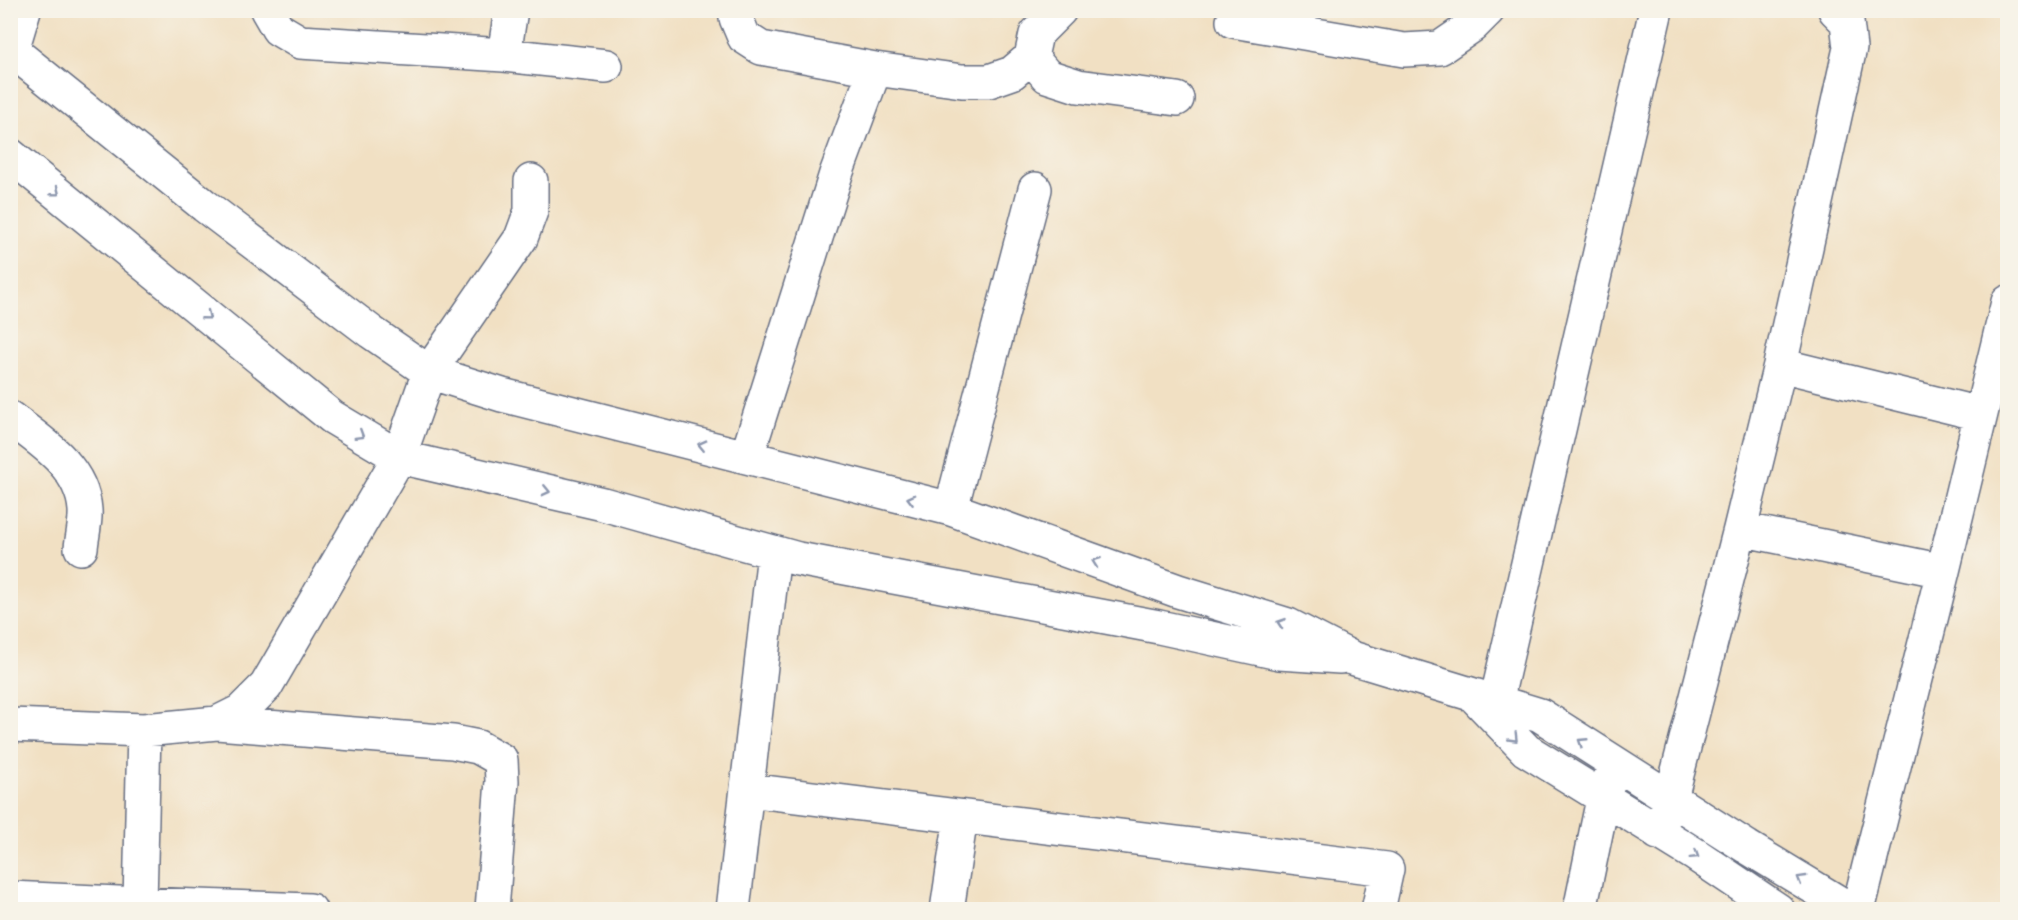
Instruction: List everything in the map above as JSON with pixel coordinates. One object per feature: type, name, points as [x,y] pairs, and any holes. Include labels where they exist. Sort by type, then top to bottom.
[{"type":"street","points":[[24,10],[11,49],[205,206],[371,332],[429,372],[512,398],[951,509],[1179,591],[1288,625],[1352,658],[1540,715],[1747,847],[1851,909]]},
{"type":"street","points":[[267,10],[278,29],[300,42],[504,55],[606,66]]},
{"type":"street","points":[[504,55],[511,10]]},
{"type":"street","points":[[736,10],[736,18],[744,37],[761,48],[875,69],[962,81],[989,81],[1012,74],[1031,57],[1036,34],[1060,10]]},
{"type":"street","points":[[1233,21],[1404,50],[1440,48],[1472,26],[1488,10]]},
{"type":"street","points":[[1485,699],[1656,10]]},
{"type":"street","points":[[1658,833],[1671,798],[1740,529],[1780,365],[1850,48],[1847,22],[1835,10]]},
{"type":"street","points":[[1031,57],[1047,76],[1078,86],[1177,99]]},
{"type":"street","points":[[747,456],[836,174],[875,69]]},
{"type":"street","points":[[10,155],[315,404],[357,433],[399,457],[603,504],[798,559],[1159,627],[1279,653],[1352,658]]},
{"type":"street","points":[[217,723],[242,711],[266,686],[399,457],[429,372],[521,238],[531,211],[531,181]]},
{"type":"street","points":[[951,509],[1035,189]]},
{"type":"street","points":[[1858,909],[1943,571],[2007,302]]},
{"type":"street","points":[[1780,365],[1980,414]]},
{"type":"street","points":[[10,418],[63,460],[78,481],[85,510],[81,548]]},
{"type":"street","points":[[1740,529],[1943,571]]},
{"type":"street","points":[[733,909],[774,553]]},
{"type":"street","points":[[1485,699],[1526,750],[1778,909]]},
{"type":"street","points":[[10,725],[144,730],[217,723],[453,742],[478,747],[501,759],[502,781],[492,909]]},
{"type":"street","points":[[140,904],[144,730]]},
{"type":"street","points":[[1580,909],[1603,799],[1614,763]]},
{"type":"street","points":[[747,790],[1387,870],[1378,909]]},
{"type":"street","points":[[947,909],[961,817]]},
{"type":"street","points":[[10,897],[310,909]]}]
